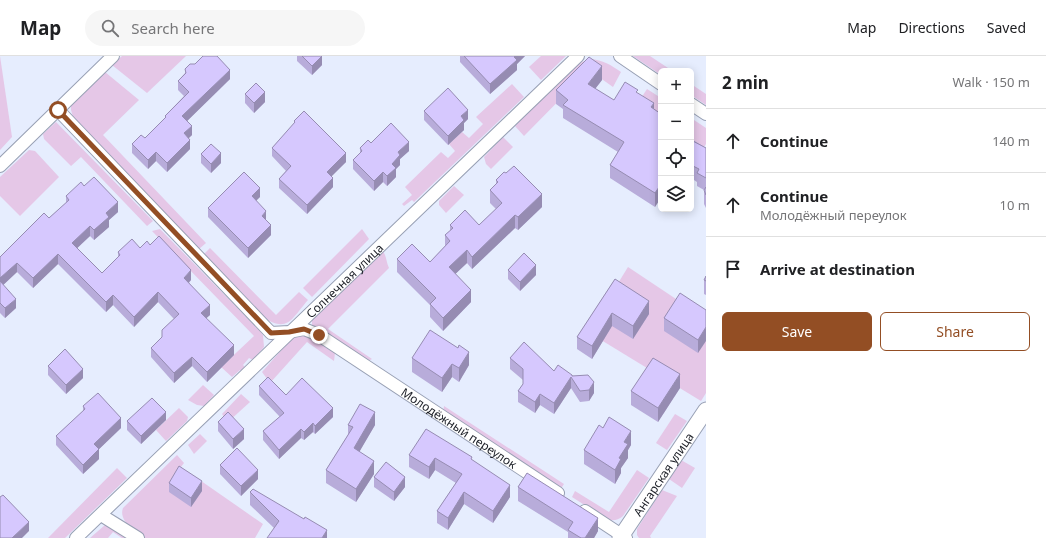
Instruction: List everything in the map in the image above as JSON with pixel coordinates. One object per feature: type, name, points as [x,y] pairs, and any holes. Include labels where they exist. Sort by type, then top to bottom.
[{"type":"street","points":[[0,166],[113,56]]},
{"type":"street","name":"Солнечная улица","points":[[76,538],[578,56]]},
{"type":"street","points":[[620,56],[658,82]]},
{"type":"street","points":[[694,106],[706,114]]},
{"type":"street","name":"Молодёжный переулок","points":[[58,110],[271,333],[304,329],[319,335],[623,537]]},
{"type":"street","name":"Ангарская улица","points":[[623,537],[706,410]]},
{"type":"street","points":[[101,515],[138,538]]},
{"type":"shaded area","points":[[0,56],[12,137],[0,150]]},
{"type":"shaded area","points":[[122,56],[186,56],[147,93],[112,65]]},
{"type":"shaded area","points":[[541,56],[566,56],[541,80],[529,67]]},
{"type":"shaded area","points":[[633,56],[650,56],[668,68],[658,68],[658,73]]},
{"type":"shaded area","points":[[590,59],[607,63],[621,72],[613,87],[589,70],[524,136],[515,126],[569,70]]},
{"type":"shaded area","points":[[105,72],[139,100],[103,135],[206,243],[199,249],[74,120],[71,105]]},
{"type":"shaded area","points":[[512,84],[524,97],[414,202],[412,200],[404,206],[402,204],[412,195],[405,187],[441,152],[448,158],[455,151],[449,144],[462,132],[469,138],[483,124],[476,117]]},
{"type":"shaded area","points":[[694,86],[706,94],[706,105],[694,97]]},
{"type":"shaded area","points":[[647,89],[658,96],[658,130],[632,112]]},
{"type":"shaded area","points":[[694,120],[706,128],[706,144],[699,155],[694,149]]},
{"type":"shaded area","points":[[56,122],[153,221],[147,226],[81,157],[71,166],[44,139],[43,134]]},
{"type":"shaded area","points":[[503,137],[513,147],[491,169],[486,164],[484,157]]},
{"type":"shaded area","points":[[29,150],[35,151],[59,177],[20,216],[0,196],[0,177]]},
{"type":"shaded area","points":[[454,186],[464,195],[446,213],[439,205],[439,201]]},
{"type":"shaded area","points":[[160,229],[263,335],[264,347],[253,360],[249,358],[243,365],[246,368],[242,372],[240,370],[232,377],[221,367],[254,336],[152,231]]},
{"type":"shaded area","points":[[362,229],[369,239],[312,297],[303,288]]},
{"type":"shaded area","points":[[210,248],[276,315],[299,292],[308,300],[289,322],[278,324],[271,322],[263,317],[204,254]]},
{"type":"shaded area","points":[[382,250],[385,254],[389,268],[328,329],[372,359],[368,361],[312,326],[312,319]]},
{"type":"shaded area","points":[[628,267],[706,319],[706,393],[701,401],[588,332]]},
{"type":"shaded area","points":[[298,334],[310,336],[335,353],[334,361],[307,342],[270,383],[262,372],[293,337]]},
{"type":"shaded area","points":[[203,385],[214,395],[204,406],[197,405],[188,400]]},
{"type":"shaded area","points":[[241,394],[250,402],[228,422],[222,414]]},
{"type":"shaded area","points":[[444,406],[564,484],[560,490],[443,413]]},
{"type":"shaded area","points":[[179,408],[188,417],[187,421],[166,441],[156,430]]},
{"type":"shaded area","points":[[675,414],[687,421],[667,450],[656,443]]},
{"type":"shaded area","points":[[200,434],[207,441],[194,454],[188,445]]},
{"type":"shaded area","points":[[177,455],[184,463],[181,467],[263,524],[255,538],[145,538],[125,522],[122,513],[123,508]]},
{"type":"shaded area","points":[[681,460],[695,468],[682,488],[669,479]]},
{"type":"shaded area","points":[[117,468],[127,478],[65,538],[48,538]]},
{"type":"shaded area","points":[[637,470],[649,478],[623,516],[618,519],[608,520],[572,497],[575,491],[609,512]]},
{"type":"shaded area","points":[[662,490],[677,496],[650,536],[651,538],[639,538],[637,535],[637,529]]},
{"type":"shaded area","points":[[105,525],[110,525],[133,538],[122,538],[113,532],[108,538],[90,538]]},
{"type":"building","points":[[203,56],[217,56],[230,70],[182,116],[192,126],[184,133],[190,140],[167,163],[156,152],[148,160],[132,144],[141,135],[145,138],[189,92],[178,81],[186,73],[185,69],[190,64],[195,64]]},
{"type":"building","points":[[302,56],[322,56],[312,66]]},
{"type":"building","points":[[464,56],[515,56],[514,57],[517,60],[490,84]]},
{"type":"building","points":[[589,57],[602,66],[588,84],[614,100],[625,82],[638,90],[636,92],[654,103],[651,107],[658,112],[658,188],[655,193],[610,165],[624,142],[563,105],[568,100],[556,90]]},
{"type":"building","points":[[256,83],[265,92],[254,103],[245,94]]},
{"type":"building","points":[[448,88],[468,110],[461,116],[464,120],[448,136],[424,111]]},
{"type":"building","points":[[304,111],[346,153],[327,172],[333,178],[307,205],[279,179],[291,166],[272,148]]},
{"type":"building","points":[[391,123],[409,142],[398,152],[400,155],[392,164],[396,168],[387,176],[383,172],[374,181],[353,160],[362,151],[360,148],[368,140],[371,143]]},
{"type":"building","points":[[694,142],[706,148],[706,178],[697,173],[699,169],[694,166]]},
{"type":"building","points":[[211,144],[221,153],[211,164],[201,154]]},
{"type":"building","points":[[514,166],[542,194],[518,217],[515,215],[472,257],[467,250],[449,267],[471,290],[443,318],[430,304],[436,298],[397,259],[412,244],[430,262],[450,241],[445,235],[453,228],[450,225],[465,210],[479,225],[502,203],[490,190],[498,182],[496,180],[504,172],[506,173]]},
{"type":"building","points":[[244,172],[260,188],[252,196],[266,211],[262,216],[271,225],[248,248],[208,208]]},
{"type":"building","points":[[94,177],[118,202],[106,213],[109,217],[94,230],[90,226],[72,243],[102,273],[120,255],[118,252],[132,239],[140,248],[147,241],[150,245],[159,236],[191,270],[184,278],[210,305],[201,313],[234,345],[207,372],[192,357],[174,373],[151,348],[162,337],[162,330],[179,314],[158,292],[134,317],[113,295],[106,302],[58,254],[33,278],[17,263],[0,278],[0,257],[44,213],[49,218],[69,200],[66,196],[81,182],[84,186]]},
{"type":"building","points":[[524,253],[536,265],[520,282],[508,270]]},
{"type":"building","points":[[615,279],[649,301],[633,326],[612,313],[592,346],[577,337]]},
{"type":"building","points":[[0,281],[16,299],[5,308],[0,303]]},
{"type":"building","points":[[680,293],[706,310],[706,327],[698,340],[664,318]]},
{"type":"building","points":[[430,330],[458,348],[459,345],[469,352],[459,368],[452,364],[442,378],[412,358]]},
{"type":"building","points":[[524,342],[554,371],[558,365],[572,376],[588,375],[594,382],[589,390],[580,391],[571,377],[554,403],[540,394],[535,402],[518,391],[523,384],[523,369],[510,358]]},
{"type":"building","points":[[65,349],[83,369],[66,385],[48,366]]},
{"type":"building","points":[[653,358],[680,374],[658,408],[631,391]]},
{"type":"building","points":[[268,377],[286,395],[302,378],[333,408],[315,426],[313,423],[304,432],[301,429],[279,450],[263,431],[284,413],[259,386]]},
{"type":"building","points":[[98,393],[121,418],[94,444],[99,449],[83,465],[56,436],[85,409],[83,406]]},
{"type":"building","points":[[152,398],[166,412],[141,436],[127,421]]},
{"type":"building","points":[[360,404],[375,412],[354,448],[374,461],[356,489],[326,470],[353,427],[348,425]]},
{"type":"building","points":[[228,412],[244,429],[233,439],[218,422]]},
{"type":"building","points":[[609,417],[631,431],[624,442],[628,444],[619,458],[621,459],[615,470],[584,450],[599,425],[603,428]]},
{"type":"building","points":[[426,429],[472,457],[471,459],[510,485],[493,511],[464,492],[448,518],[437,511],[462,474],[435,458],[429,467],[409,455]]},
{"type":"building","points":[[237,448],[258,470],[241,486],[220,465]]},
{"type":"building","points":[[386,462],[405,477],[394,492],[374,477]]},
{"type":"building","points":[[179,466],[202,481],[191,498],[169,483]]},
{"type":"building","points":[[527,473],[598,518],[585,538],[581,538],[568,530],[573,522],[518,487]]},
{"type":"building","points":[[253,489],[304,519],[305,517],[327,530],[322,538],[267,538],[279,521],[250,492]]},
{"type":"building","points":[[3,495],[29,522],[12,538],[0,538],[0,497]]},
{"type":"route","points":[[58,110],[271,333],[304,329],[319,335]]}]
